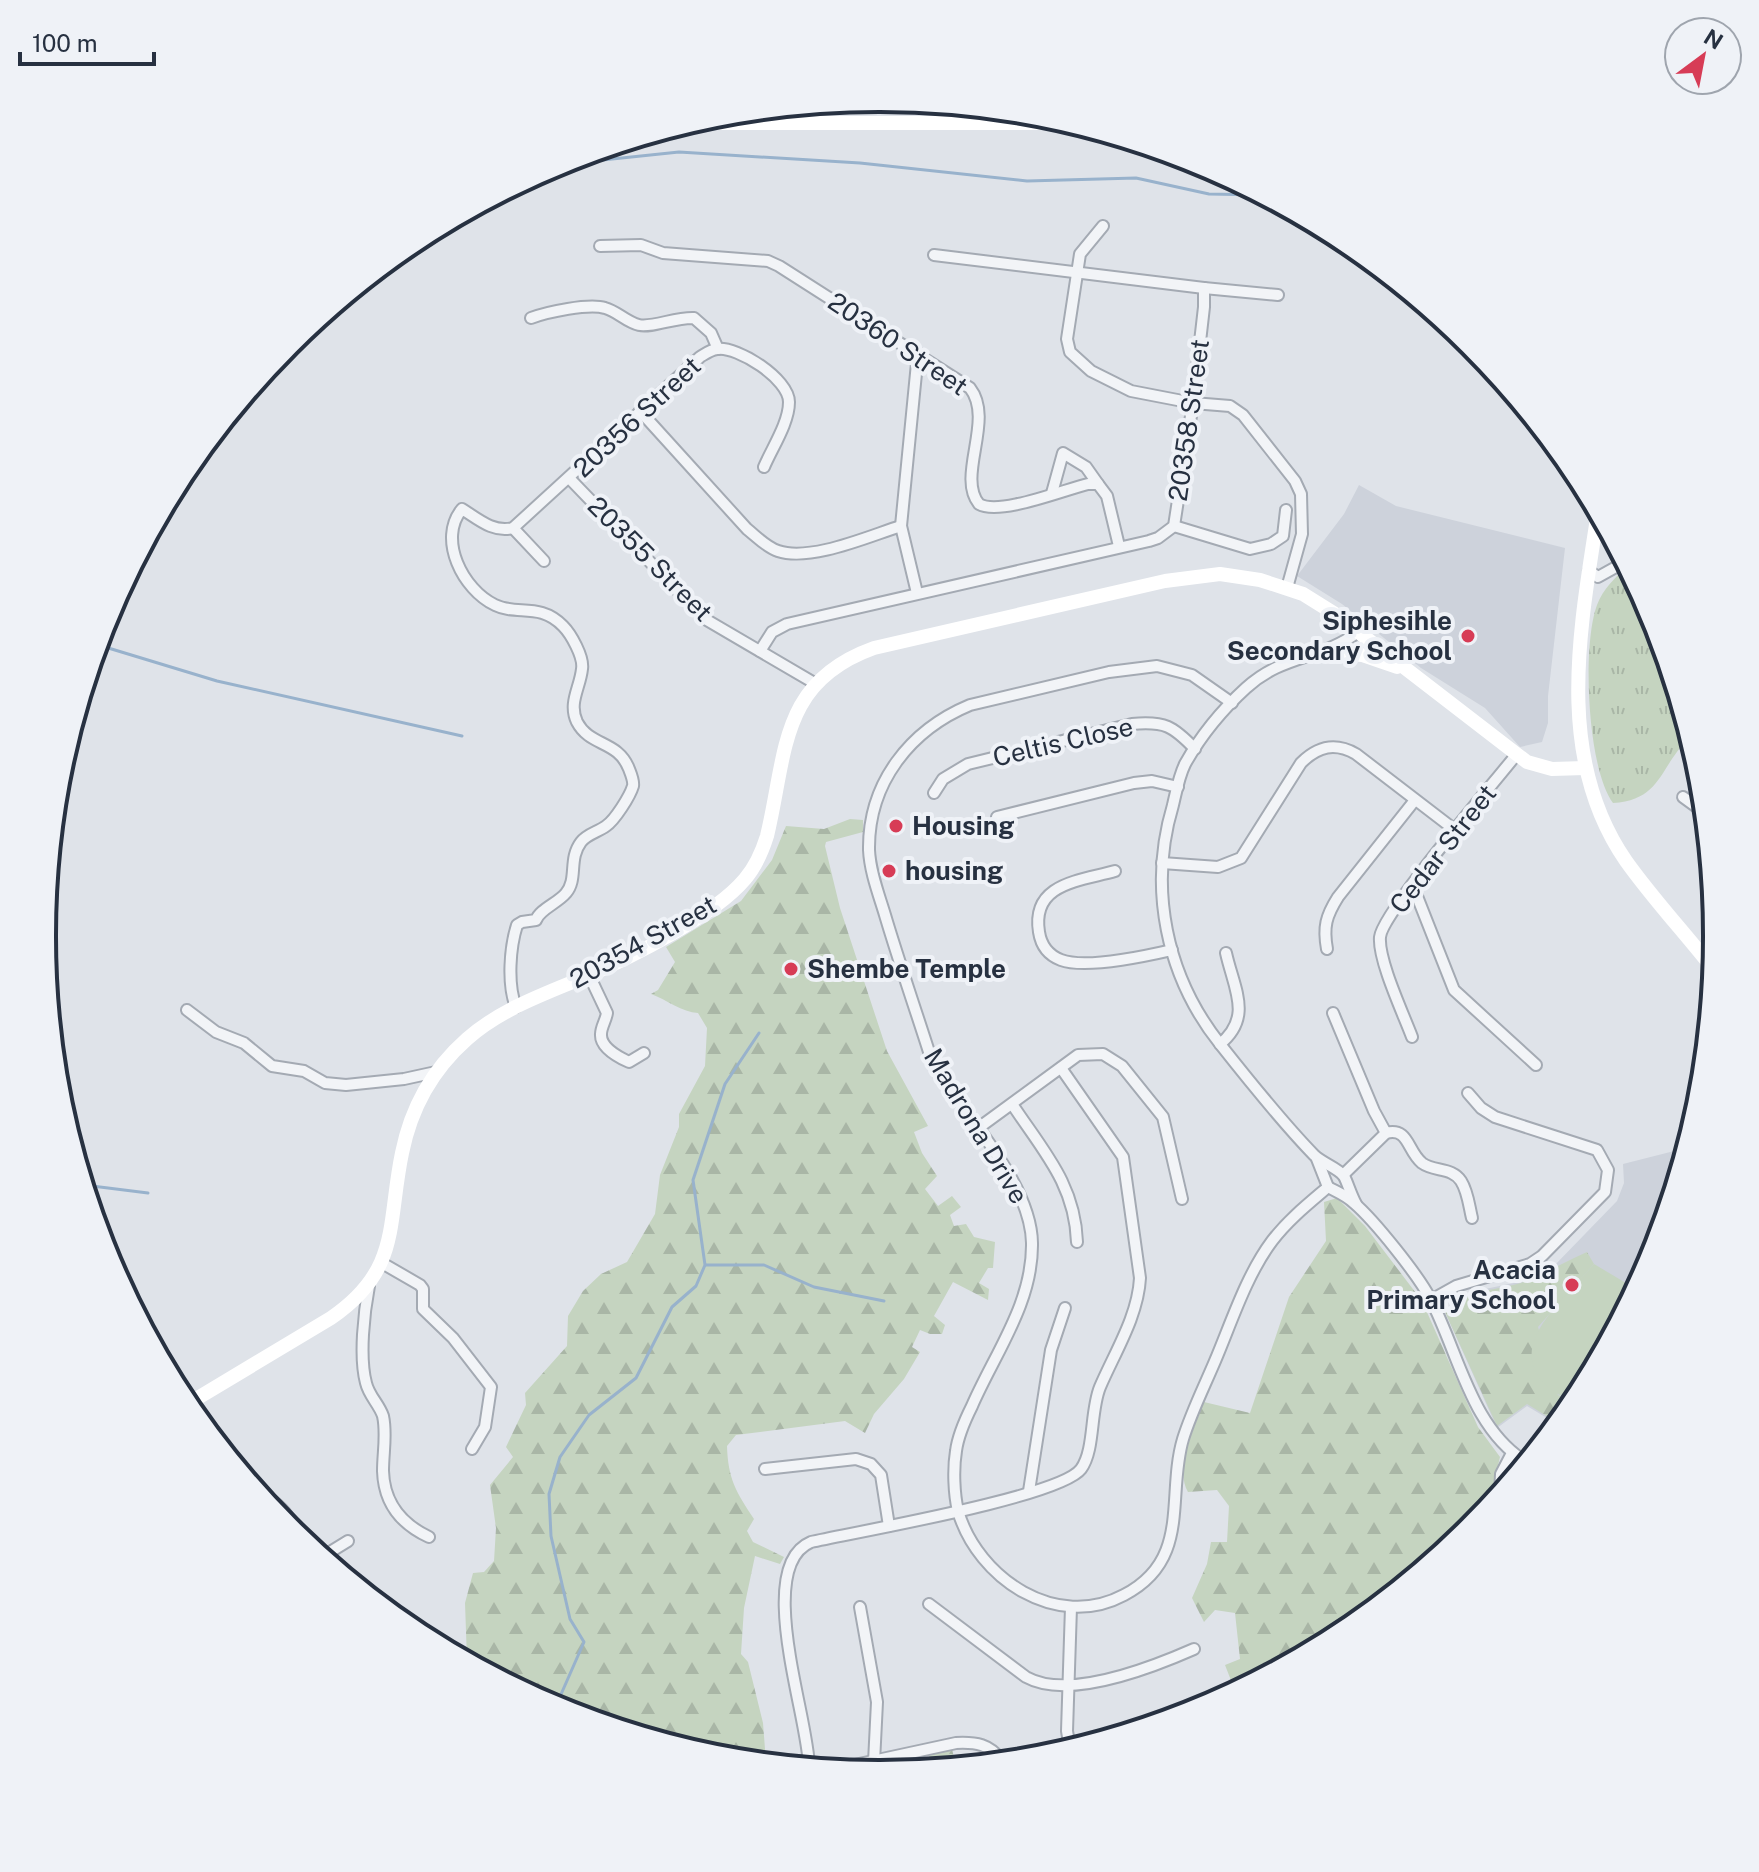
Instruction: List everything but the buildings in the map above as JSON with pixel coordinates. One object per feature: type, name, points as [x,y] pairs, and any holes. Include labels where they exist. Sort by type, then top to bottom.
[{"type":"street","points":[[752,123],[1007,123]]},
{"type":"street","points":[[1103,226],[1080,254],[1067,339],[1070,352],[1091,371],[1131,391],[1193,403],[1218,404],[1236,410],[1295,481],[1301,494],[1302,534],[1287,588]]},
{"type":"street","name":"20360 Street","points":[[600,246],[641,245],[663,253],[768,261],[964,384],[977,399],[979,409],[971,489],[979,504],[989,509],[1098,484]]},
{"type":"street","points":[[934,255],[1278,295]]},
{"type":"street","name":"20358 Street","points":[[760,651],[772,632],[787,624],[1158,538],[1174,526],[1193,403],[1204,288]]},
{"type":"street","points":[[531,318],[547,312],[597,307],[641,325],[694,318],[706,326],[718,349]]},
{"type":"street","name":"20356 Street","points":[[513,528],[700,357],[718,349],[729,349],[747,358],[779,380],[787,391],[788,408],[764,467]]},
{"type":"street","points":[[917,593],[901,526],[918,353]]},
{"type":"street","points":[[640,411],[747,529],[779,552],[807,554],[901,526]]},
{"type":"street","points":[[1052,493],[1063,453],[1086,467],[1107,496],[1119,546]]},
{"type":"street","name":"20355 Street","points":[[570,479],[705,619],[816,684]]},
{"type":"street","points":[[516,1007],[513,999],[512,951],[517,925],[536,920],[540,913],[570,889],[571,861],[580,843],[614,819],[633,786],[624,756],[586,734],[577,721],[573,707],[583,668],[579,654],[562,625],[539,611],[496,606],[465,580],[452,546],[455,520],[461,509],[491,527],[504,530],[513,528],[544,561]]},
{"type":"street","points":[[1174,526],[1250,549],[1271,544],[1285,533],[1286,510]]},
{"type":"street","points":[[1595,529],[1577,682],[1585,768],[1609,831],[1626,861],[1702,955]]},
{"type":"street","points":[[1589,571],[1598,577],[1616,567]]},
{"type":"street","name":"20354 Street","points":[[198,1398],[331,1318],[352,1303],[369,1284],[382,1263],[394,1217],[406,1137],[414,1111],[436,1072],[466,1040],[516,1007],[589,975],[695,918],[744,880],[762,851],[767,836],[793,718],[816,684],[851,656],[874,648],[1165,581],[1220,574],[1246,577],[1287,588],[1314,600],[1516,755],[1537,766],[1552,769],[1585,768]]},
{"type":"street","points":[[1327,651],[1358,632]]},
{"type":"street","points":[[1416,676],[1362,655],[1327,651],[1303,656],[1276,667],[1248,686],[1184,766],[1164,832],[1162,910],[1188,996],[1220,1044],[1408,1267],[1431,1300],[1488,1427],[1517,1456]]},
{"type":"street","name":"Madrona Drive","points":[[1232,703],[1192,675],[1157,666],[1123,669],[970,705],[926,728],[911,742],[891,769],[877,799],[869,852],[875,882],[930,1055],[942,1079],[1022,1197],[1030,1221],[1031,1270],[1023,1302],[980,1387],[956,1451],[959,1512],[974,1545],[1008,1582],[1038,1600],[1071,1607],[1094,1606],[1122,1597],[1145,1579],[1162,1558],[1174,1528],[1182,1440],[1253,1272],[1282,1229],[1386,1133]]},
{"type":"street","name":"Celtis Close","points":[[934,793],[943,779],[968,764],[1132,724],[1152,722],[1171,727],[1195,749]]},
{"type":"street","points":[[1162,863],[1218,867],[1241,858],[1301,763],[1314,751],[1325,747],[1336,746],[1356,754],[1455,830]]},
{"type":"street","name":"Cedar Street","points":[[1412,1037],[1382,955],[1380,938],[1385,922],[1516,755]]},
{"type":"street","points":[[997,817],[1134,783],[1152,781],[1178,787]]},
{"type":"street","points":[[1683,797],[1692,803]]},
{"type":"street","points":[[1327,949],[1324,930],[1327,913],[1415,800]]},
{"type":"street","points":[[1115,871],[1063,886],[1047,895],[1038,914],[1044,948],[1062,961],[1075,963],[1131,958],[1172,950]]},
{"type":"street","points":[[1413,886],[1454,990],[1536,1065]]},
{"type":"street","points":[[1220,1044],[1235,1030],[1240,1013],[1226,953]]},
{"type":"street","points":[[589,975],[607,1013],[601,1033],[602,1042],[615,1055],[629,1062],[644,1053]]},
{"type":"street","points":[[187,1010],[216,1032],[244,1043],[272,1066],[304,1071],[325,1083],[360,1084],[436,1072]]},
{"type":"street","points":[[1333,1013],[1386,1133],[1404,1135],[1423,1164],[1458,1177],[1465,1190],[1472,1218]]},
{"type":"street","points":[[977,1129],[1078,1055],[1103,1054],[1122,1066],[1163,1117],[1182,1199]]},
{"type":"street","points":[[809,1756],[785,1630],[790,1564],[797,1551],[811,1542],[959,1512],[1072,1478],[1084,1464],[1095,1399],[1139,1293],[1140,1278],[1123,1157],[1061,1068]]},
{"type":"street","points":[[1431,1300],[1456,1286],[1530,1264],[1542,1256],[1602,1195],[1608,1177],[1605,1161],[1597,1150],[1495,1117],[1481,1108],[1468,1093]]},
{"type":"street","points":[[1012,1104],[1064,1182],[1074,1214],[1077,1242]]},
{"type":"street","points":[[382,1263],[420,1285],[423,1289],[423,1309],[453,1338],[491,1387],[485,1427],[472,1449]]},
{"type":"street","points":[[369,1284],[363,1325],[365,1379],[370,1395],[383,1416],[385,1485],[397,1516],[429,1537]]},
{"type":"street","points":[[1029,1491],[1051,1350],[1065,1308]]},
{"type":"street","points":[[1501,1477],[1512,1453]]},
{"type":"street","points":[[765,1469],[856,1459],[871,1464],[881,1475],[889,1526]]},
{"type":"street","points":[[332,1551],[348,1541]]},
{"type":"street","points":[[929,1604],[1026,1677],[1039,1683],[1068,1684],[1118,1679],[1194,1649]]},
{"type":"street","points":[[860,1607],[877,1702],[875,1760]]},
{"type":"street","points":[[1068,1737],[1071,1607]]},
{"type":"street","points":[[901,1759],[956,1743],[972,1742],[992,1751]]},
{"type":"shaded area","name":"Siphesihle Secondary School","points":[[1359,485],[1396,506],[1565,548],[1548,696],[1548,723],[1542,742],[1520,747],[1485,708],[1421,668],[1342,604],[1297,576],[1344,514]]},
{"type":"shaded area","name":"Acacia Primary School","points":[[1674,1151],[1659,1201],[1618,1300],[1593,1348],[1547,1418],[1527,1406],[1497,1428],[1445,1312],[1457,1300],[1485,1289],[1529,1280],[1552,1268],[1617,1201],[1624,1183],[1623,1164]]},
{"type":"green space","points":[[1619,574],[1659,671],[1681,747],[1651,788],[1642,795],[1613,803],[1597,763],[1589,676],[1592,624],[1597,605]]},
{"type":"green space","points":[[850,819],[863,820],[863,832],[826,842],[825,846],[840,908],[887,1051],[928,1126],[914,1132],[922,1153],[937,1176],[925,1189],[938,1206],[952,1196],[961,1207],[950,1215],[954,1226],[966,1224],[974,1237],[995,1242],[993,1268],[988,1268],[979,1283],[989,1289],[988,1300],[953,1282],[934,1316],[945,1325],[942,1334],[920,1330],[912,1347],[920,1352],[904,1379],[874,1414],[865,1433],[845,1421],[736,1435],[727,1446],[734,1485],[754,1519],[747,1531],[753,1542],[784,1557],[780,1564],[755,1556],[744,1608],[741,1654],[748,1662],[763,1723],[765,1751],[719,1744],[615,1716],[515,1675],[467,1648],[465,1603],[473,1573],[484,1572],[494,1561],[496,1528],[490,1485],[513,1457],[506,1447],[526,1405],[525,1393],[567,1346],[568,1316],[583,1291],[601,1274],[627,1262],[655,1214],[660,1175],[679,1127],[679,1114],[705,1066],[707,1028],[698,1013],[651,994],[658,990],[675,962],[666,947],[741,901],[772,860],[786,826],[824,829]]},
{"type":"green space","points":[[1337,1198],[1365,1226],[1422,1301],[1478,1427],[1500,1457],[1493,1485],[1422,1555],[1337,1621],[1231,1681],[1225,1665],[1240,1659],[1235,1613],[1215,1610],[1204,1622],[1192,1598],[1207,1564],[1211,1542],[1227,1542],[1229,1506],[1217,1490],[1188,1492],[1184,1483],[1185,1460],[1204,1402],[1250,1413],[1289,1297],[1326,1241],[1324,1202]]},
{"type":"green space","points":[[1587,1252],[1594,1264],[1538,1327],[1558,1395],[1562,1397],[1548,1417],[1527,1404],[1497,1426],[1445,1312],[1475,1293],[1538,1276]]},
{"type":"green space","points":[[1594,1264],[1626,1283],[1593,1348],[1563,1396],[1549,1387],[1535,1371],[1532,1353],[1536,1335],[1562,1299]]},
{"type":"green space","points":[[952,1749],[954,1756],[929,1758],[930,1754]]},
{"type":"waterway","points":[[605,160],[679,152],[860,163],[1027,181],[1136,178],[1209,194],[1239,195]]},
{"type":"waterway","points":[[109,648],[217,681],[462,736]]},
{"type":"waterway","points":[[561,1695],[584,1642],[570,1619],[551,1536],[549,1494],[560,1457],[589,1415],[636,1378],[672,1307],[696,1286],[705,1265],[693,1180],[725,1084],[759,1033]]},
{"type":"waterway","points":[[96,1186],[148,1193]]},
{"type":"waterway","points":[[706,1265],[764,1265],[814,1287],[884,1301]]},
{"type":"place","name":"Siphesihle Secondary School","points":[[1468,636]]},
{"type":"place","name":"Housing","points":[[896,826]]},
{"type":"place","name":"housing","points":[[889,871]]},
{"type":"place","name":"Shembe Temple","points":[[791,969]]},
{"type":"place","name":"Acacia Primary School","points":[[1572,1285]]}]
